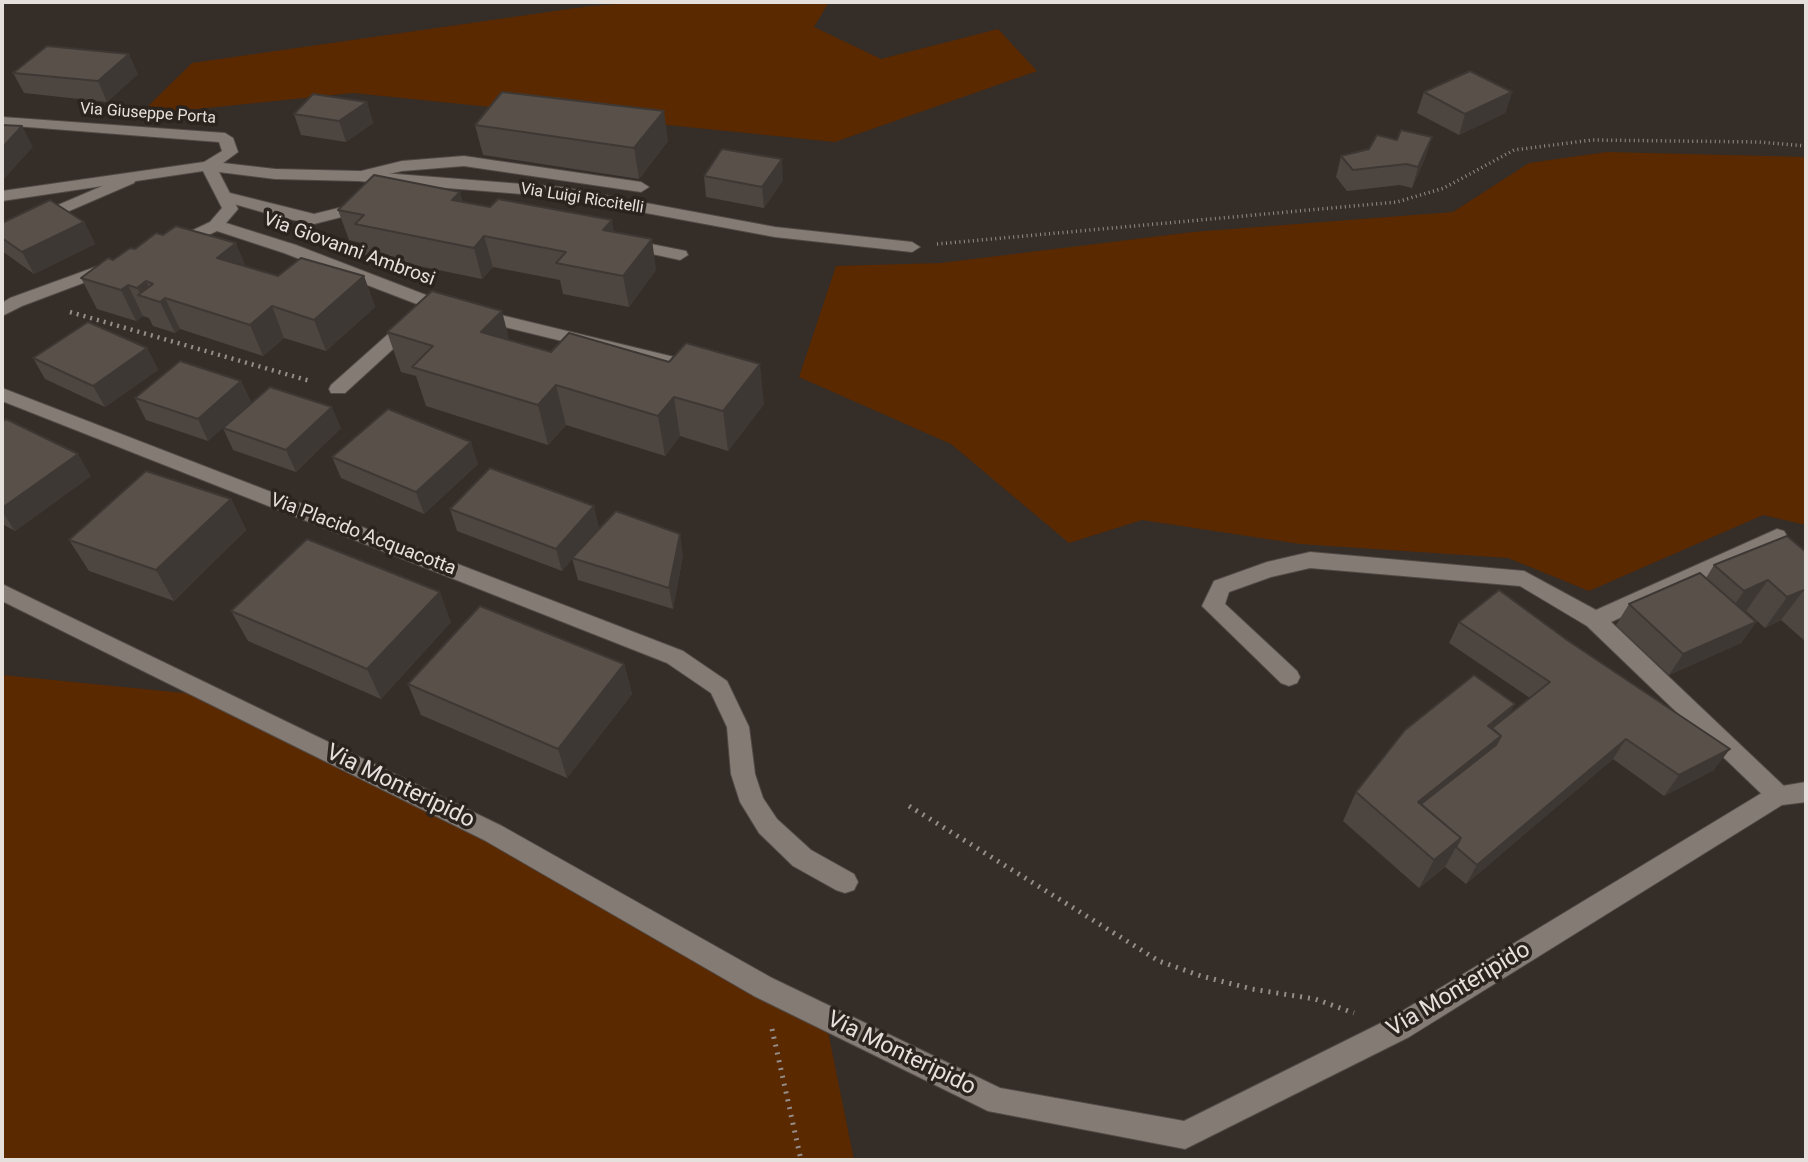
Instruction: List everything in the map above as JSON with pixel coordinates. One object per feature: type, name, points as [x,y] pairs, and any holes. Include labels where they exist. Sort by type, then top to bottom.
[{"type":"street","name":"Via Giuseppe Porta","points":[[2,121],[225,138],[230,152],[208,166]]},
{"type":"street","points":[[358,176],[402,166],[464,161],[640,187]]},
{"type":"street","points":[[2,196],[128,180],[208,166],[230,209],[216,225],[194,237],[160,249]]},
{"type":"street","name":"Via Luigi Riccitelli","points":[[208,166],[275,174],[358,176],[560,192],[775,232],[912,247]]},
{"type":"street","points":[[2,235],[128,180]]},
{"type":"street","points":[[226,197],[289,215],[314,219],[365,206],[389,205]]},
{"type":"street","name":"Via Giovanni Ambrosi","points":[[216,225],[290,249],[433,304],[713,372]]},
{"type":"street","points":[[604,239],[680,255]]},
{"type":"street","points":[[2,311],[41,292],[124,262]]},
{"type":"street","points":[[338,389],[433,304]]},
{"type":"street","name":"Via Placido Acquacotta","points":[[2,394],[675,657],[719,687],[738,727],[743,774],[752,803],[768,826],[802,858],[845,882]]},
{"type":"street","points":[[1594,620],[1777,536]]},
{"type":"street","points":[[1290,677],[1213,606],[1221,587],[1267,570],[1310,560],[1524,579],[1594,620],[1777,795]]},
{"type":"street","name":"Via Monteripido","points":[[2,592],[493,833],[764,987],[998,1101],[1185,1135],[1399,1028],[1777,795],[1806,792]]},
{"type":"path","points":[[912,247],[1397,202],[1444,188],[1514,150],[1592,140],[1759,142],[1806,146]]},
{"type":"path","points":[[64,310],[338,389]]},
{"type":"path","points":[[909,806],[1159,961],[1201,976],[1252,989],[1315,999],[1399,1028]]},
{"type":"path","points":[[764,987],[801,1160]]},
{"type":"shaded area","points":[[653,2],[829,2],[814,27],[881,59],[998,29],[1037,71],[835,142],[353,93],[139,115],[192,63],[590,6]]},
{"type":"shaded area","points":[[1607,152],[1806,157],[1806,525],[1763,515],[1589,591],[1508,558],[1300,544],[1142,520],[1069,543],[951,444],[799,377],[836,266],[941,263],[1193,232],[1453,212],[1529,163]]},
{"type":"shaded area","points":[[2,675],[215,696],[825,1017],[854,1160],[2,1160]]},
{"type":"building","points":[[47,46],[129,54],[98,81],[13,73]]},
{"type":"building","points":[[1470,71],[1512,92],[1465,114],[1424,92]]},
{"type":"building","points":[[502,92],[664,111],[634,148],[475,125]]},
{"type":"building","points":[[313,94],[367,102],[339,121],[294,114]]},
{"type":"building","points":[[2,125],[22,126],[2,148]]},
{"type":"building","points":[[1401,130],[1432,137],[1418,167],[1406,164],[1353,170],[1341,156],[1369,149],[1377,135],[1397,140]]},
{"type":"building","points":[[722,149],[782,159],[762,187],[704,176]]},
{"type":"building","points":[[374,175],[460,192],[452,200],[490,207],[498,199],[612,220],[603,230],[652,239],[623,276],[556,263],[566,252],[484,236],[474,248],[355,224],[364,215],[338,210]]},
{"type":"building","points":[[50,200],[84,222],[22,252],[2,238],[2,223]]},
{"type":"building","points":[[176,226],[236,243],[217,258],[278,276],[301,258],[364,276],[314,320],[272,306],[250,325],[165,298],[160,302],[138,295],[153,284],[146,281],[137,288],[128,285],[121,290],[81,278],[108,258],[113,260],[130,248],[135,249],[156,233],[163,235]]},
{"type":"building","points":[[432,291],[502,311],[481,332],[551,352],[569,333],[669,362],[686,343],[760,364],[723,411],[674,397],[658,416],[556,385],[538,405],[412,367],[433,346],[387,332]]},
{"type":"building","points":[[88,322],[147,348],[93,386],[33,358]]},
{"type":"building","points":[[180,361],[241,381],[198,419],[135,398]]},
{"type":"building","points":[[270,387],[332,407],[286,450],[223,428]]},
{"type":"building","points":[[388,409],[471,442],[416,492],[332,457]]},
{"type":"building","points":[[6,419],[78,454],[2,508],[2,422]]},
{"type":"building","points":[[490,468],[594,506],[556,549],[450,509]]},
{"type":"building","points":[[146,471],[231,499],[156,570],[69,540]]},
{"type":"building","points":[[616,511],[680,534],[669,588],[572,558]]},
{"type":"building","points":[[1787,536],[1806,552],[1806,592],[1804,590],[1787,597],[1768,580],[1744,591],[1714,565]]},
{"type":"building","points":[[307,539],[440,592],[367,669],[231,611]]},
{"type":"building","points":[[1700,573],[1756,622],[1683,654],[1629,604]]},
{"type":"building","points":[[1499,590],[1567,640],[1730,749],[1679,775],[1626,739],[1477,865],[1456,847],[1461,838],[1421,804],[1496,745],[1501,736],[1492,728],[1550,682],[1459,622]]},
{"type":"building","points":[[480,606],[624,664],[558,749],[408,684]]},
{"type":"building","points":[[1474,675],[1515,704],[1488,726],[1501,736],[1418,802],[1461,838],[1434,860],[1356,792],[1405,730]]}]
